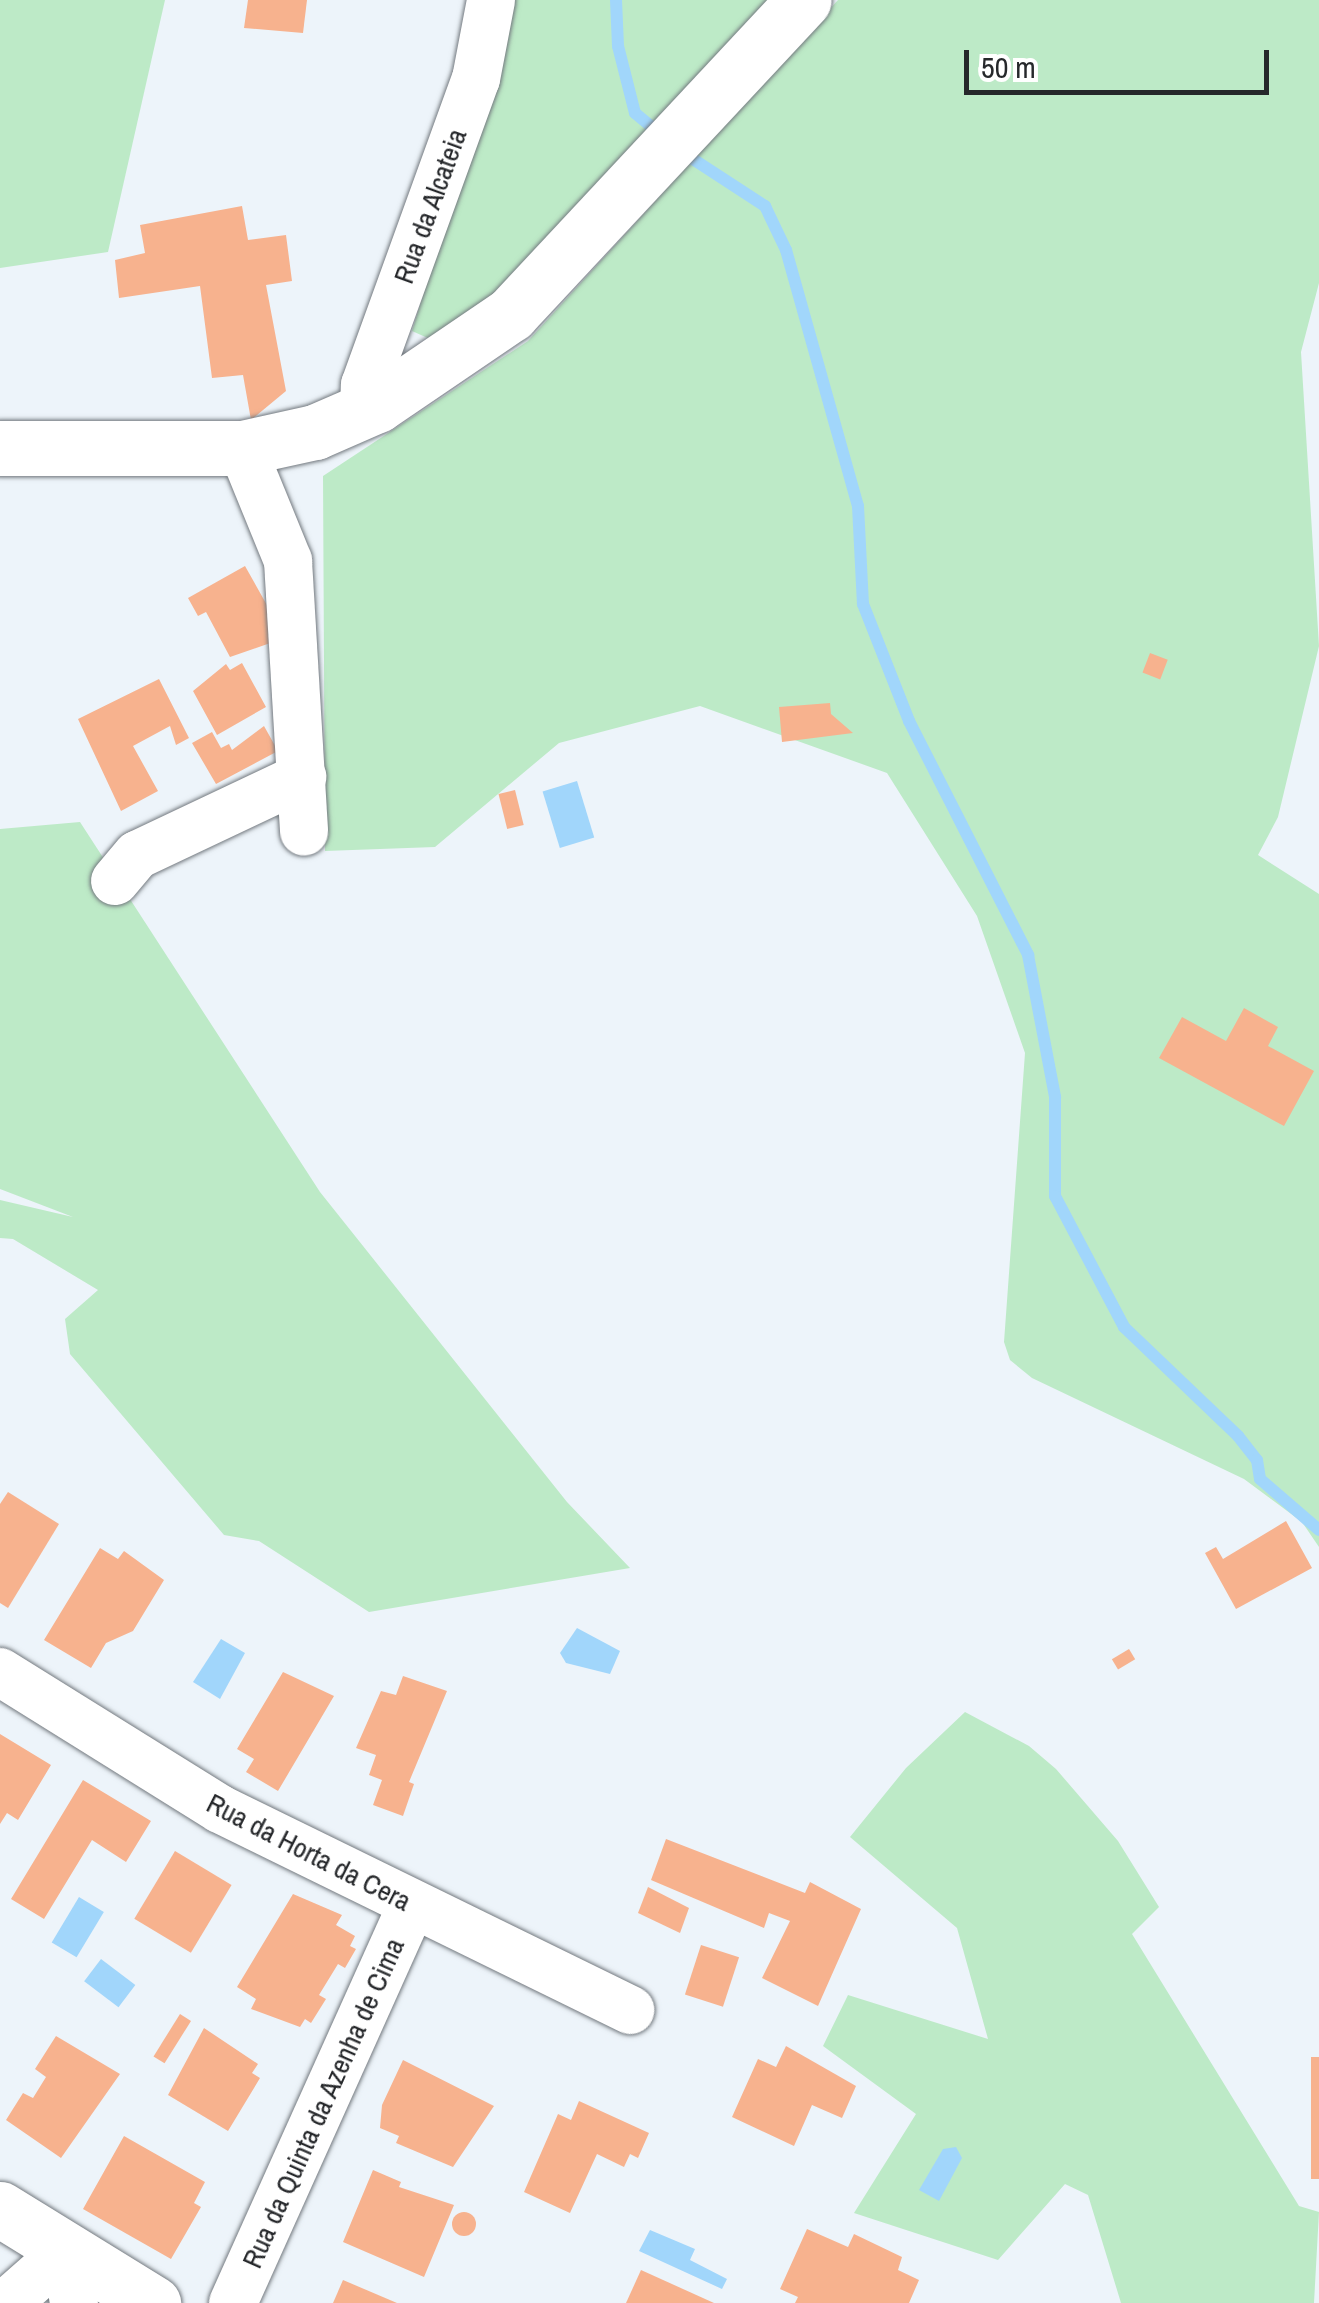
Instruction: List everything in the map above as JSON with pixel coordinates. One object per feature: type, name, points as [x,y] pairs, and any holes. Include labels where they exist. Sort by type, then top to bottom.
[{"type":"main road","points":[[0,448],[242,448],[316,432],[364,410],[445,364],[510,314],[804,0]]},
{"type":"main road","points":[[0,2209],[70,2277],[146,2302]]},
{"type":"street","name":"Rua da Alcateia","points":[[364,410],[366,385],[476,79],[491,0]]},
{"type":"street","points":[[242,448],[288,562],[304,832]]},
{"type":"street","points":[[114,881],[137,855],[302,777]]},
{"type":"street","name":"Rua da Horta da Cera","points":[[0,1672],[220,1810],[630,2010]]},
{"type":"street","name":"Rua da Quinta da Azenha de Cima","points":[[233,2303],[412,1904]]},
{"type":"street","points":[[2,2301],[70,2277]]},
{"type":"green space","points":[[0,0],[165,0],[108,252],[0,268]]},
{"type":"green space","points":[[506,0],[775,0],[462,329],[430,339],[412,331],[504,32]]},
{"type":"green space","points":[[838,0],[1319,0],[1319,283],[1301,352],[1319,646],[1278,817],[1258,855],[1319,894],[1319,1547],[1302,1522],[1244,1479],[1032,1378],[1010,1360],[1004,1342],[1025,1053],[977,916],[887,773],[700,706],[559,743],[435,847],[325,851],[323,476],[528,341]]},
{"type":"green space","points":[[80,822],[320,1192],[567,1502],[630,1568],[369,1612],[259,1541],[224,1535],[70,1354],[65,1319],[98,1290],[13,1239],[0,1238],[0,1200],[73,1217],[0,1189],[0,829]]},
{"type":"green space","points":[[965,1712],[1029,1746],[1056,1769],[1118,1841],[1159,1907],[1132,1934],[1299,2206],[1319,2212],[1314,2303],[1121,2303],[1088,2195],[1065,2184],[998,2260],[854,2213],[916,2114],[823,2046],[848,1995],[988,2039],[957,1928],[850,1837],[906,1768]]},
{"type":"water","points":[[577,781],[594,837],[560,848],[543,792]]},
{"type":"water","points":[[577,1628],[620,1651],[610,1674],[566,1663],[560,1653]]},
{"type":"water","points":[[221,1639],[245,1653],[220,1699],[193,1682]]},
{"type":"water","points":[[79,1897],[104,1912],[77,1957],[52,1942]]},
{"type":"water","points":[[101,1959],[135,1985],[118,2007],[84,1981]]},
{"type":"water","points":[[956,2147],[962,2158],[939,2201],[919,2190],[943,2149]]},
{"type":"water","points":[[650,2230],[695,2249],[690,2260],[727,2279],[722,2289],[639,2251]]},
{"type":"building","points":[[248,0],[307,0],[303,33],[244,28]]},
{"type":"building","points":[[242,206],[248,240],[286,235],[292,281],[266,285],[286,391],[251,420],[243,375],[212,378],[200,286],[119,298],[115,260],[145,253],[140,225]]},
{"type":"building","points":[[245,566],[268,607],[276,641],[230,657],[206,612],[198,616],[188,598]]},
{"type":"building","points":[[1150,653],[1168,660],[1160,679],[1142,673]]},
{"type":"building","points":[[242,663],[266,707],[217,735],[193,691],[226,664],[230,670]]},
{"type":"building","points":[[159,679],[189,738],[176,745],[170,726],[133,746],[158,791],[121,811],[78,719]]},
{"type":"building","points":[[830,703],[831,714],[853,733],[782,742],[779,707]]},
{"type":"building","points":[[264,726],[278,751],[216,784],[192,743],[212,732],[221,748],[229,744],[232,750]]},
{"type":"building","points":[[515,790],[524,825],[507,829],[499,794]]},
{"type":"building","points":[[1244,1008],[1278,1027],[1268,1046],[1314,1071],[1284,1126],[1159,1058],[1182,1017],[1226,1041]]},
{"type":"building","points":[[8,1492],[59,1524],[8,1608],[0,1603],[0,1504]]},
{"type":"building","points":[[1286,1521],[1312,1568],[1236,1609],[1205,1553],[1216,1547],[1223,1559]]},
{"type":"building","points":[[100,1548],[118,1559],[124,1551],[164,1580],[133,1631],[106,1643],[91,1668],[44,1640]]},
{"type":"building","points":[[1129,1649],[1135,1659],[1118,1670],[1112,1659]]},
{"type":"building","points":[[283,1672],[334,1696],[278,1791],[246,1772],[254,1759],[237,1749]]},
{"type":"building","points":[[403,1676],[447,1691],[409,1782],[414,1784],[403,1816],[373,1805],[382,1780],[369,1775],[376,1755],[356,1748],[381,1691],[396,1695]]},
{"type":"building","points":[[0,1734],[51,1765],[18,1820],[7,1813],[0,1824]]},
{"type":"building","points":[[83,1780],[151,1821],[126,1862],[92,1840],[44,1919],[11,1899]]},
{"type":"building","points":[[666,1839],[805,1893],[810,1882],[861,1909],[818,2006],[762,1978],[790,1921],[769,1913],[764,1928],[651,1880]]},
{"type":"building","points":[[175,1851],[232,1885],[191,1953],[134,1919]]},
{"type":"building","points":[[648,1887],[689,1908],[680,1933],[638,1913]]},
{"type":"building","points":[[293,1894],[342,1915],[336,1925],[355,1936],[350,1946],[356,1949],[345,1968],[338,1964],[319,1995],[326,1999],[311,2023],[305,2019],[300,2027],[251,2009],[256,1999],[237,1987]]},
{"type":"building","points":[[701,1945],[739,1957],[723,2007],[685,1994]]},
{"type":"building","points":[[180,2014],[191,2021],[165,2063],[154,2056]]},
{"type":"building","points":[[204,2028],[258,2064],[252,2073],[260,2078],[228,2131],[168,2095]]},
{"type":"building","points":[[56,2036],[120,2074],[61,2158],[6,2120],[23,2093],[33,2098],[46,2077],[35,2069]]},
{"type":"building","points":[[786,2046],[856,2086],[842,2118],[812,2105],[794,2146],[732,2117],[758,2059],[776,2067]]},
{"type":"building","points":[[1311,2057],[1319,2057],[1319,2179],[1311,2179]]},
{"type":"building","points":[[403,2060],[494,2106],[453,2167],[396,2143],[399,2136],[380,2128],[382,2105]]},
{"type":"building","points":[[579,2101],[649,2133],[638,2158],[630,2154],[624,2167],[597,2154],[570,2213],[524,2192],[558,2114],[571,2120]]},
{"type":"building","points":[[124,2136],[205,2182],[194,2203],[201,2207],[171,2259],[83,2209]]},
{"type":"building","points":[[373,2170],[401,2182],[399,2187],[454,2205],[424,2277],[343,2242]]},
{"type":"building","points":[[464,2212],[476,2224],[464,2236],[452,2224]]},
{"type":"building","points":[[807,2229],[848,2247],[854,2234],[902,2257],[898,2270],[919,2280],[909,2303],[795,2303],[798,2297],[780,2289]]},
{"type":"building","points":[[641,2270],[714,2303],[626,2303]]},
{"type":"building","points":[[343,2280],[397,2303],[333,2303]]},
{"type":"waterway","points":[[616,0],[618,46],[635,113],[660,134]]},
{"type":"waterway","points":[[679,150],[765,206],[786,250],[858,506],[863,604],[909,721],[1028,955],[1055,1097],[1055,1196],[1124,1327],[1238,1436],[1257,1460],[1260,1479],[1319,1530]]}]
